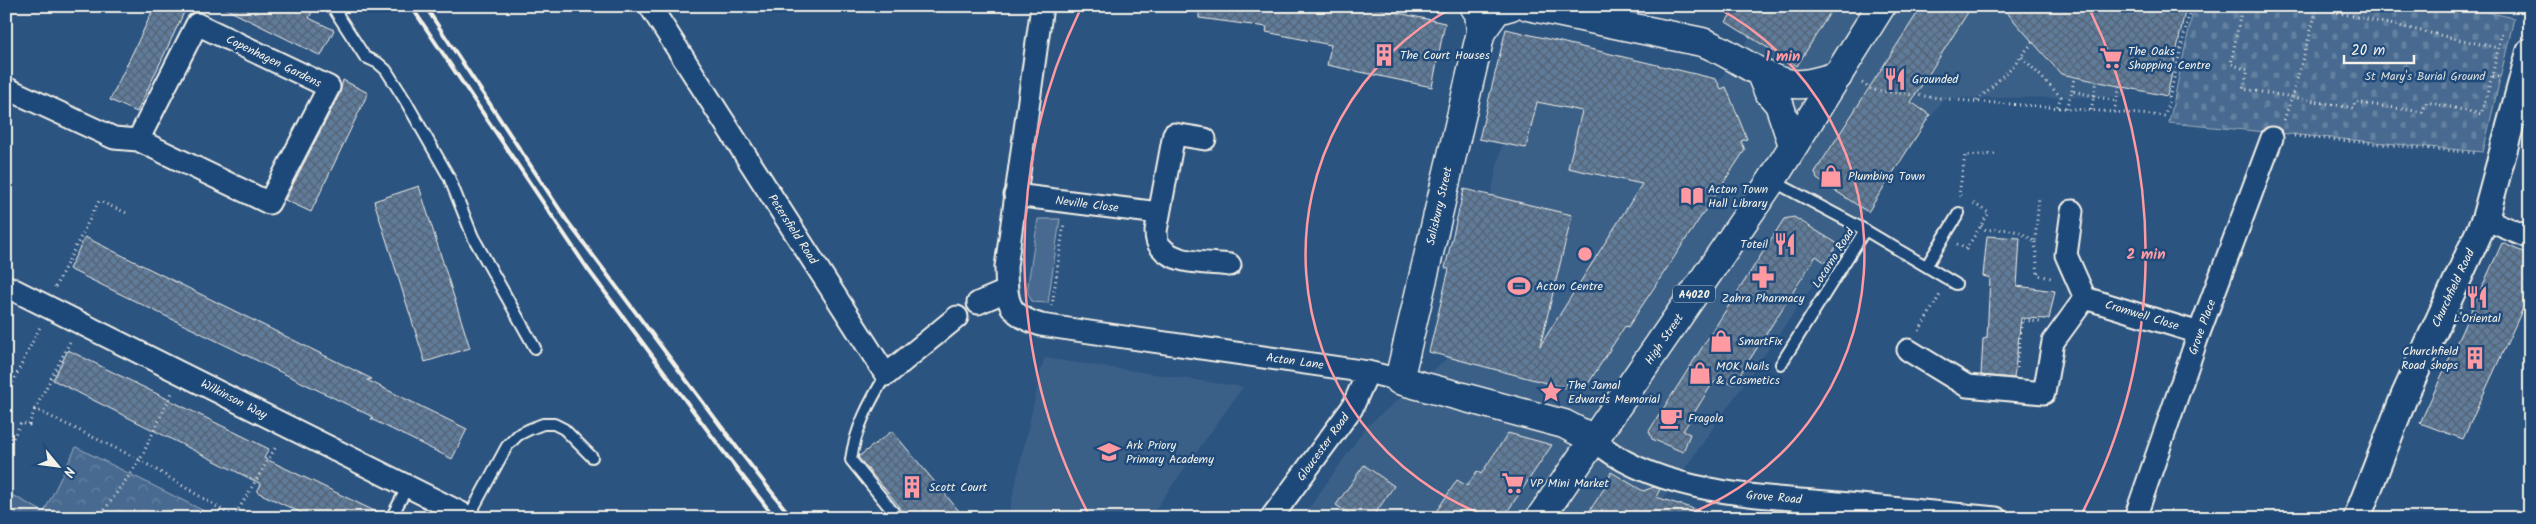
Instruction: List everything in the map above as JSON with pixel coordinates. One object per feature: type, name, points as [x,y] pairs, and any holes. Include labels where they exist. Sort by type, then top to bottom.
[{"type":"main road","name":"Salisbury Street","points":[[1399,380],[1481,32],[1479,13],[1474,6]]},
{"type":"main road","name":"Salisbury Street","points":[[1481,32],[1497,10],[1511,6]]},
{"type":"main road","points":[[1528,6],[1702,42],[1726,51],[1776,80],[1793,84],[1850,79]]},
{"type":"main road","name":"High Street","points":[[1540,518],[1593,439],[1653,356],[1772,180],[1793,145],[1850,79],[1881,6]]},
{"type":"main road","points":[[1760,72],[1768,91],[1779,104],[1793,145]]},
{"type":"main road","name":"Acton Lane","points":[[1399,380],[1564,424],[1593,439]]},
{"type":"street","name":"Petersfield Road","points":[[650,6],[886,375]]},
{"type":"street","name":"Acton Lane","points":[[1042,6],[1006,267],[1006,291],[1011,310],[1023,320],[1041,325],[1368,372],[1399,380]]},
{"type":"street","name":"Copenhagen Gardens","points":[[6,88],[114,138],[138,140],[269,203],[328,87],[197,24],[138,140]]},
{"type":"street","name":"Churchfield Road","points":[[2357,518],[2404,397],[2485,219],[2530,52]]},
{"type":"street","name":"Grove Place","points":[[2135,518],[2199,333],[2282,132]]},
{"type":"street","points":[[1205,138],[1174,134],[1156,231],[1158,245],[1170,255],[1182,259],[1230,265]]},
{"type":"street","name":"Neville Close","points":[[1015,195],[1159,214]]},
{"type":"street","points":[[1908,350],[1967,386],[2044,393],[2053,342],[2085,298],[2066,255],[2072,211]]},
{"type":"street","points":[[2485,219],[2530,238]]},
{"type":"street","name":"Wilkinson Way","points":[[6,286],[461,513]]},
{"type":"street","points":[[978,304],[1006,291]]},
{"type":"street","name":"Cromwell Close","points":[[2085,298],[2199,333]]},
{"type":"street","points":[[886,375],[957,317]]},
{"type":"street","name":"Gloucester Road","points":[[1271,518],[1352,408],[1368,372]]},
{"type":"street","name":"Grove Road","points":[[1593,439],[1609,453],[1651,472],[1705,487],[1741,494],[1996,518]]},
{"type":"lane","points":[[332,6],[365,57],[378,63],[386,70],[405,100],[449,177],[473,237],[535,348]]},
{"type":"lane","name":"Locarno Road","points":[[1772,180],[1865,230],[1781,364]]},
{"type":"lane","points":[[1928,265],[1959,213]]},
{"type":"lane","points":[[1865,230],[1928,265],[1952,282]]},
{"type":"lane","points":[[957,317],[978,304]]},
{"type":"lane","points":[[886,375],[869,404],[853,442],[851,460],[898,518]]},
{"type":"lane","points":[[461,513],[469,512],[474,506],[507,446],[518,435],[530,429],[543,424],[554,424],[564,429],[592,457]]},
{"type":"lane","points":[[392,518],[408,486]]},
{"type":"path","points":[[1850,79],[1872,90],[1977,101],[2164,116],[2192,6]]},
{"type":"path","points":[[2242,6],[2231,64],[2248,70],[2243,89],[2353,108],[2355,102],[2422,112],[2427,102],[2481,114],[2502,32]]},
{"type":"path","points":[[2308,6],[2498,48]]},
{"type":"path","points":[[2317,8],[2282,132],[2486,154]]},
{"type":"path","points":[[1977,101],[2022,56],[2033,42]]},
{"type":"path","points":[[2022,56],[2061,98],[2057,107]]},
{"type":"path","points":[[2066,108],[2072,91],[2074,76]]},
{"type":"path","points":[[2492,76],[2506,76]]},
{"type":"path","points":[[2091,110],[2097,81]]},
{"type":"path","points":[[2114,112],[2120,86]]},
{"type":"path","points":[[2072,91],[2116,101]]},
{"type":"path","points":[[1954,243],[1966,249],[1989,213],[1959,194],[1965,156],[1995,154]]},
{"type":"path","points":[[2039,197],[2035,242],[2038,275],[2056,279]]},
{"type":"path","points":[[6,396],[99,201],[129,214]]},
{"type":"path","points":[[1051,309],[1065,217]]},
{"type":"path","points":[[1981,226],[1986,230],[2012,229],[2022,232],[2035,242]]},
{"type":"path","points":[[1908,350],[1952,282]]},
{"type":"path","points":[[2022,320],[2049,322]]},
{"type":"path","points":[[6,451],[21,422],[29,425],[35,409],[80,322]]},
{"type":"path","points":[[99,518],[140,460],[182,373]]},
{"type":"path","points":[[35,409],[140,460],[235,518],[288,426]]},
{"type":"shaded area","points":[[1772,6],[2160,6],[2144,33],[2126,97],[1944,98],[1650,518],[1302,518],[1367,426],[1455,352],[1523,53],[1704,102]]},
{"type":"shaded area","points":[[2478,6],[2517,6],[2515,15]]},
{"type":"shaded area","name":"Ark Priory Primary Academy","points":[[1044,358],[1243,387],[1149,518],[1008,518]]},
{"type":"green space","name":"St Mary's Burial Ground","points":[[2194,6],[2461,6],[2514,18],[2483,152],[2169,123]]},
{"type":"green space","points":[[1038,219],[1060,219],[1048,303],[1032,302],[1027,291]]},
{"type":"green space","points":[[76,447],[218,518],[6,518],[6,492],[44,512]]},
{"type":"building","points":[[155,6],[187,6],[137,112],[110,100]]},
{"type":"building","points":[[220,6],[301,6],[312,12],[309,18],[334,30],[321,56]]},
{"type":"building","name":"The Court Houses","points":[[1199,6],[1366,6],[1445,23],[1432,87],[1327,65],[1331,45],[1266,32],[1267,27],[1199,18]]},
{"type":"building","points":[[1736,6],[1834,6],[1797,66],[1726,22]]},
{"type":"building","points":[[1922,6],[1972,6],[1911,102],[1930,115],[1868,212],[1817,179],[1815,172]]},
{"type":"building","name":"The Oaks Shopping Centre","points":[[2001,6],[2186,6],[2167,96],[2061,74]]},
{"type":"building","points":[[1506,29],[1716,79],[1721,89],[1726,87],[1747,139],[1741,141],[1745,150],[1628,327],[1625,326],[1586,387],[1567,383],[1565,388],[1429,352],[1449,269],[1445,268],[1464,189],[1572,215],[1540,346],[1642,184],[1568,168],[1582,111],[1537,102],[1526,148],[1479,139]]},
{"type":"building","points":[[343,80],[368,93],[311,212],[285,200],[340,93]]},
{"type":"building","points":[[419,186],[470,348],[425,362],[374,201]]},
{"type":"building","points":[[1794,217],[1838,244],[1826,263],[1816,256],[1734,384],[1717,381],[1712,384],[1683,431],[1690,434],[1683,452],[1652,439],[1649,431],[1784,219]]},
{"type":"building","points":[[1987,236],[2020,238],[2017,286],[2055,291],[2049,319],[2021,318],[2014,378],[1981,375],[1983,339],[1987,338],[1990,278],[1983,276]]},
{"type":"building","points":[[85,237],[372,379],[367,380],[467,429],[452,459],[371,419],[373,417],[69,269]]},
{"type":"building","name":"Churchfield Road shops","points":[[2502,243],[2530,255],[2530,293],[2463,439],[2420,423]]},
{"type":"building","points":[[68,350],[269,449],[264,458],[385,516],[384,518],[312,518],[257,492],[261,484],[53,380]]},
{"type":"building","name":"Scott Court","points":[[892,431],[965,518],[909,518],[858,457]]},
{"type":"building","points":[[1508,433],[1552,445],[1503,518],[1432,518],[1457,480],[1467,486],[1477,471],[1481,474]]},
{"type":"building","points":[[1364,465],[1394,486],[1372,518],[1355,518],[1336,505]]},
{"type":"building","points":[[1611,472],[1643,491],[1654,487],[1660,489],[1656,497],[1710,514],[1709,518],[1585,518],[1607,484]]},
{"type":"railway","points":[[411,6],[587,268],[775,518]]},
{"type":"railway","points":[[425,6],[568,222],[792,518]]},
{"type":"place","name":"The Court Houses","points":[[1384,55]]},
{"type":"place","name":"The Oaks Shopping Centre","points":[[2111,58]]},
{"type":"place","name":"Grounded","points":[[1895,79]]},
{"type":"place","name":"Plumbing Town","points":[[1831,176]]},
{"type":"place","name":"Acton Town Hall Library","points":[[1692,196]]},
{"type":"place","name":"Toteil","points":[[1785,244]]},
{"type":"place","name":"Zahra Pharmacy","points":[[1763,277]]},
{"type":"place","name":"Acton Centre","points":[[1519,286]]},
{"type":"place","name":"L'Oriental","points":[[2477,297]]},
{"type":"place","name":"SmartFix","points":[[1721,341]]},
{"type":"place","name":"Churchfield Road shops","points":[[2475,358]]},
{"type":"place","name":"MOK Nails & Cosmetics","points":[[1700,373]]},
{"type":"place","name":"The Jamal Edwards Memorial","points":[[1551,392]]},
{"type":"place","name":"Fragola","points":[[1671,418]]},
{"type":"place","name":"Ark Priory Primary Academy","points":[[1109,452]]},
{"type":"place","name":"VP Mini Market","points":[[1513,483]]},
{"type":"place","name":"Scott Court","points":[[912,487]]}]
